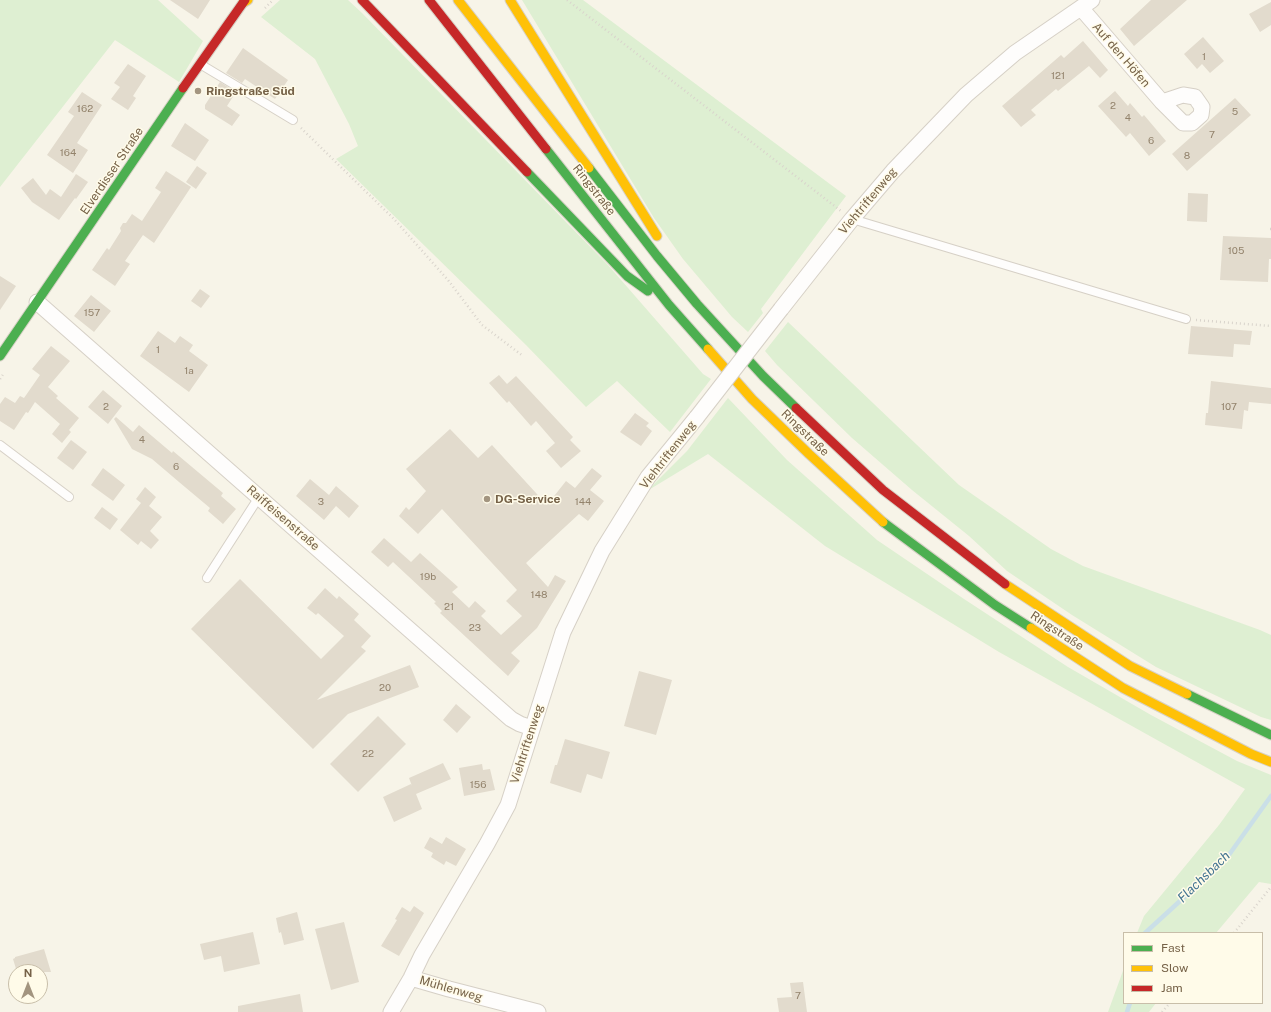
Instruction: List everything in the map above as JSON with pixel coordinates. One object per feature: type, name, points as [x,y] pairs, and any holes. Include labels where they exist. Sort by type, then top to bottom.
[{"type":"main road","name":"Ringstraße","points":[[429,0],[669,306],[752,398],[809,454],[882,521],[995,605],[1123,688],[1251,754],[1271,762]]},
{"type":"main road","name":"Ringstraße","points":[[458,0],[657,256],[697,304],[763,376],[883,490],[1005,584],[1130,666],[1268,734]]},
{"type":"main road","points":[[510,0],[661,242]]},
{"type":"main road","name":"Elverdisser Straße","points":[[0,356],[200,63],[245,1]]},
{"type":"main road","points":[[363,1],[627,276],[669,306]]},
{"type":"main road","points":[[694,286],[697,304]]},
{"type":"street","name":"Viehtriftenweg","points":[[391,1012],[411,978],[422,955],[487,844],[508,804],[563,632],[602,551],[648,477],[697,417],[852,219],[893,171],[966,95],[1015,53],[1086,4]]},
{"type":"street","name":"Auf den Höfen","points":[[1086,4],[1162,102]]},
{"type":"street","name":"Raiffeisenstraße","points":[[37,302],[511,719],[532,728]]},
{"type":"street","name":"Mühlenweg","points":[[411,978],[538,1012]]},
{"type":"lane","points":[[200,63],[293,120]]},
{"type":"lane","points":[[852,219],[1186,319]]},
{"type":"lane","points":[[0,445],[69,497]]},
{"type":"lane","points":[[207,578],[259,497]]},
{"type":"path","points":[[567,0],[578,10],[852,219]]},
{"type":"path","points":[[293,120],[394,220],[448,280],[482,325],[523,356]]},
{"type":"path","points":[[1186,319],[1271,326]]},
{"type":"path","points":[[1235,932],[1271,887]]},
{"type":"path","points":[[1162,1012],[1169,1004]]},
{"type":"green space","points":[[0,0],[158,0],[203,41],[179,82],[115,40],[0,187]]},
{"type":"green space","points":[[280,0],[348,0],[608,265],[703,374],[711,379],[670,432],[617,381],[586,407],[526,345],[336,159],[358,146],[349,124],[315,59],[261,17]]},
{"type":"green space","points":[[522,0],[583,0],[846,196],[761,309],[763,313],[748,332],[732,317],[683,259],[654,218]]},
{"type":"green space","points":[[788,322],[959,485],[1051,549],[1083,566],[1271,635],[1271,720],[1261,717],[1156,667],[1072,615],[1007,571],[969,536],[912,490],[852,438],[777,365],[765,351]]},
{"type":"green space","points":[[728,398],[787,460],[877,540],[1068,667],[1151,715],[1237,761],[1271,775],[1271,884],[1259,882],[1217,932],[1137,932],[1144,916],[1219,825],[1245,789],[999,652],[825,546],[708,454],[647,491],[687,451]]},
{"type":"green space","points":[[1123,971],[1123,1004],[1155,1004],[1149,1012],[1108,1012]]},
{"type":"building","points":[[170,0],[210,0],[198,19]]},
{"type":"building","points":[[1151,0],[1187,0],[1134,46],[1120,29]]},
{"type":"building","points":[[1271,2],[1271,25],[1260,32],[1249,14]]},
{"type":"building","points":[[1203,37],[1224,61],[1210,73],[1202,64],[1197,69],[1184,54]]},
{"type":"building","points":[[1083,41],[1108,70],[1100,78],[1089,66],[1058,91],[1056,89],[1031,110],[1036,115],[1021,127],[1002,106],[1061,55],[1064,58]]},
{"type":"building","points":[[243,48],[288,80],[275,99],[245,79],[242,83],[226,73]]},
{"type":"building","points":[[128,64],[146,76],[133,96],[136,98],[128,110],[111,99],[120,87],[114,83]]},
{"type":"building","points":[[220,82],[236,92],[227,106],[240,115],[232,126],[205,109],[205,105]]},
{"type":"building","points":[[1115,91],[1128,106],[1130,103],[1142,117],[1144,115],[1166,141],[1149,156],[1130,133],[1126,137],[1098,106]]},
{"type":"building","points":[[82,92],[102,105],[77,143],[88,150],[73,173],[47,155],[74,116],[68,112]]},
{"type":"building","points":[[1235,98],[1251,115],[1187,171],[1172,154]]},
{"type":"building","points":[[185,123],[209,140],[195,161],[171,146]]},
{"type":"building","points":[[197,166],[207,173],[196,189],[186,182]]},
{"type":"building","points":[[166,171],[191,187],[154,243],[143,235],[125,261],[130,264],[115,286],[92,270],[107,248],[109,250],[121,231],[120,228],[123,223],[126,223],[132,214],[142,221],[161,192],[155,188]]},
{"type":"building","points":[[76,174],[88,182],[59,220],[32,202],[21,188],[33,178],[46,195],[50,189],[61,197]]},
{"type":"building","points":[[1188,193],[1208,194],[1207,222],[1187,221]]},
{"type":"building","points":[[1223,236],[1271,238],[1271,259],[1269,259],[1268,282],[1220,280]]},
{"type":"building","points":[[0,276],[16,286],[0,310]]},
{"type":"building","points":[[200,289],[210,296],[201,308],[191,301]]},
{"type":"building","points":[[91,295],[111,311],[94,332],[74,316]]},
{"type":"building","points":[[1191,326],[1252,331],[1250,345],[1234,344],[1233,357],[1188,354]]},
{"type":"building","points":[[158,331],[175,343],[180,336],[193,345],[189,351],[208,365],[189,392],[140,356]]},
{"type":"building","points":[[51,346],[70,361],[48,387],[58,396],[56,398],[79,418],[69,430],[71,432],[62,443],[52,434],[60,424],[35,402],[14,430],[0,421],[0,404],[5,397],[15,403],[20,396],[24,398],[40,375],[32,369]]},
{"type":"building","points":[[499,375],[507,384],[516,376],[573,437],[570,440],[581,451],[561,468],[546,451],[555,443],[536,421],[531,426],[509,401],[507,403],[489,383]]},
{"type":"building","points":[[1211,381],[1271,388],[1271,404],[1249,402],[1248,411],[1244,410],[1242,429],[1205,425],[1206,413],[1208,413]]},
{"type":"building","points":[[103,390],[122,406],[108,424],[88,407]]},
{"type":"building","points":[[635,413],[649,423],[646,426],[652,431],[641,446],[620,432]]},
{"type":"building","points":[[116,417],[133,432],[139,425],[223,493],[221,496],[236,509],[223,524],[208,511],[210,508],[152,459],[132,449],[114,419]]},
{"type":"building","points":[[450,429],[478,458],[492,445],[547,505],[566,481],[575,488],[592,468],[602,476],[590,490],[604,501],[588,521],[579,514],[526,563],[548,587],[555,575],[566,581],[537,628],[511,653],[520,661],[508,676],[440,613],[442,611],[434,603],[436,602],[393,562],[388,567],[371,552],[384,538],[411,562],[420,553],[458,587],[452,592],[469,608],[475,601],[486,611],[481,616],[501,635],[522,616],[506,601],[517,590],[442,509],[418,534],[399,516],[406,507],[409,510],[426,491],[406,469]]},
{"type":"building","points":[[71,440],[87,452],[73,470],[57,458]]},
{"type":"building","points":[[103,468],[125,485],[113,501],[91,485]]},
{"type":"building","points":[[310,479],[329,495],[336,486],[359,506],[349,518],[336,506],[324,520],[296,496]]},
{"type":"building","points":[[145,487],[156,497],[149,506],[162,517],[150,531],[159,540],[151,549],[141,541],[138,545],[120,530],[141,503],[136,499]]},
{"type":"building","points":[[102,507],[118,519],[110,530],[94,518]]},
{"type":"building","points":[[240,579],[321,659],[344,636],[318,613],[316,615],[307,608],[325,588],[337,599],[339,596],[359,614],[354,620],[371,636],[361,647],[366,651],[317,700],[410,665],[419,687],[348,714],[313,749],[191,629]]},
{"type":"building","points":[[639,671],[672,680],[656,735],[624,726]]},
{"type":"building","points":[[456,704],[471,717],[457,733],[443,720]]},
{"type":"building","points":[[378,716],[406,744],[358,792],[330,764]]},
{"type":"building","points":[[565,739],[610,752],[602,779],[587,774],[581,793],[550,783]]},
{"type":"building","points":[[443,763],[451,779],[416,794],[422,809],[394,822],[383,797],[411,784],[412,786],[409,778]]},
{"type":"building","points":[[482,764],[483,770],[490,769],[495,790],[464,796],[459,768]]},
{"type":"building","points":[[430,837],[442,844],[446,837],[466,849],[456,866],[446,861],[444,865],[431,857],[433,853],[424,848]]},
{"type":"building","points":[[414,906],[424,913],[399,956],[381,946],[397,920],[395,919],[402,907],[410,912]]},
{"type":"building","points":[[297,912],[304,940],[284,945],[281,932],[279,933],[276,918]]},
{"type":"building","points":[[344,922],[359,982],[331,990],[315,929]]},
{"type":"building","points":[[253,932],[260,964],[224,972],[221,956],[204,960],[200,944]]},
{"type":"building","points":[[44,949],[51,972],[48,972],[48,964],[15,964],[13,959],[15,957]]},
{"type":"building","points":[[803,982],[807,1012],[779,1012],[777,998],[792,997],[790,983]]},
{"type":"building","points":[[300,994],[303,1012],[238,1012],[238,1006]]},
{"type":"waterway","name":"Flachsbach","points":[[1146,932],[1226,859],[1271,796]]},
{"type":"waterway","name":"Flachsbach","points":[[1127,1012],[1130,1004]]},
{"type":"traffic: fast","points":[[0,356],[183,88]]},
{"type":"traffic: fast","points":[[546,149],[669,305],[708,349]]},
{"type":"traffic: fast","points":[[589,168],[657,256],[697,304],[763,376],[796,408]]},
{"type":"traffic: fast","points":[[527,172],[627,276],[648,291]]},
{"type":"traffic: fast","points":[[883,522],[995,605],[1031,628]]},
{"type":"traffic: fast","points":[[1187,694],[1271,735]]},
{"type":"traffic: slow","points":[[243,3],[248,0]]},
{"type":"traffic: slow","points":[[458,0],[589,168]]},
{"type":"traffic: slow","points":[[510,0],[657,236]]},
{"type":"traffic: slow","points":[[708,349],[752,399],[883,522]]},
{"type":"traffic: slow","points":[[1005,584],[1130,666],[1187,694]]},
{"type":"traffic: slow","points":[[1031,628],[1123,688],[1251,754],[1271,762]]},
{"type":"traffic: jam","points":[[183,88],[245,0]]},
{"type":"traffic: jam","points":[[362,0],[527,172]]},
{"type":"traffic: jam","points":[[429,0],[546,149]]},
{"type":"traffic: jam","points":[[796,408],[883,490],[1005,584]]},
{"type":"place","name":"Ringstraße Süd","points":[[198,91]]},
{"type":"place","name":"DG-Service","points":[[487,499]]}]
